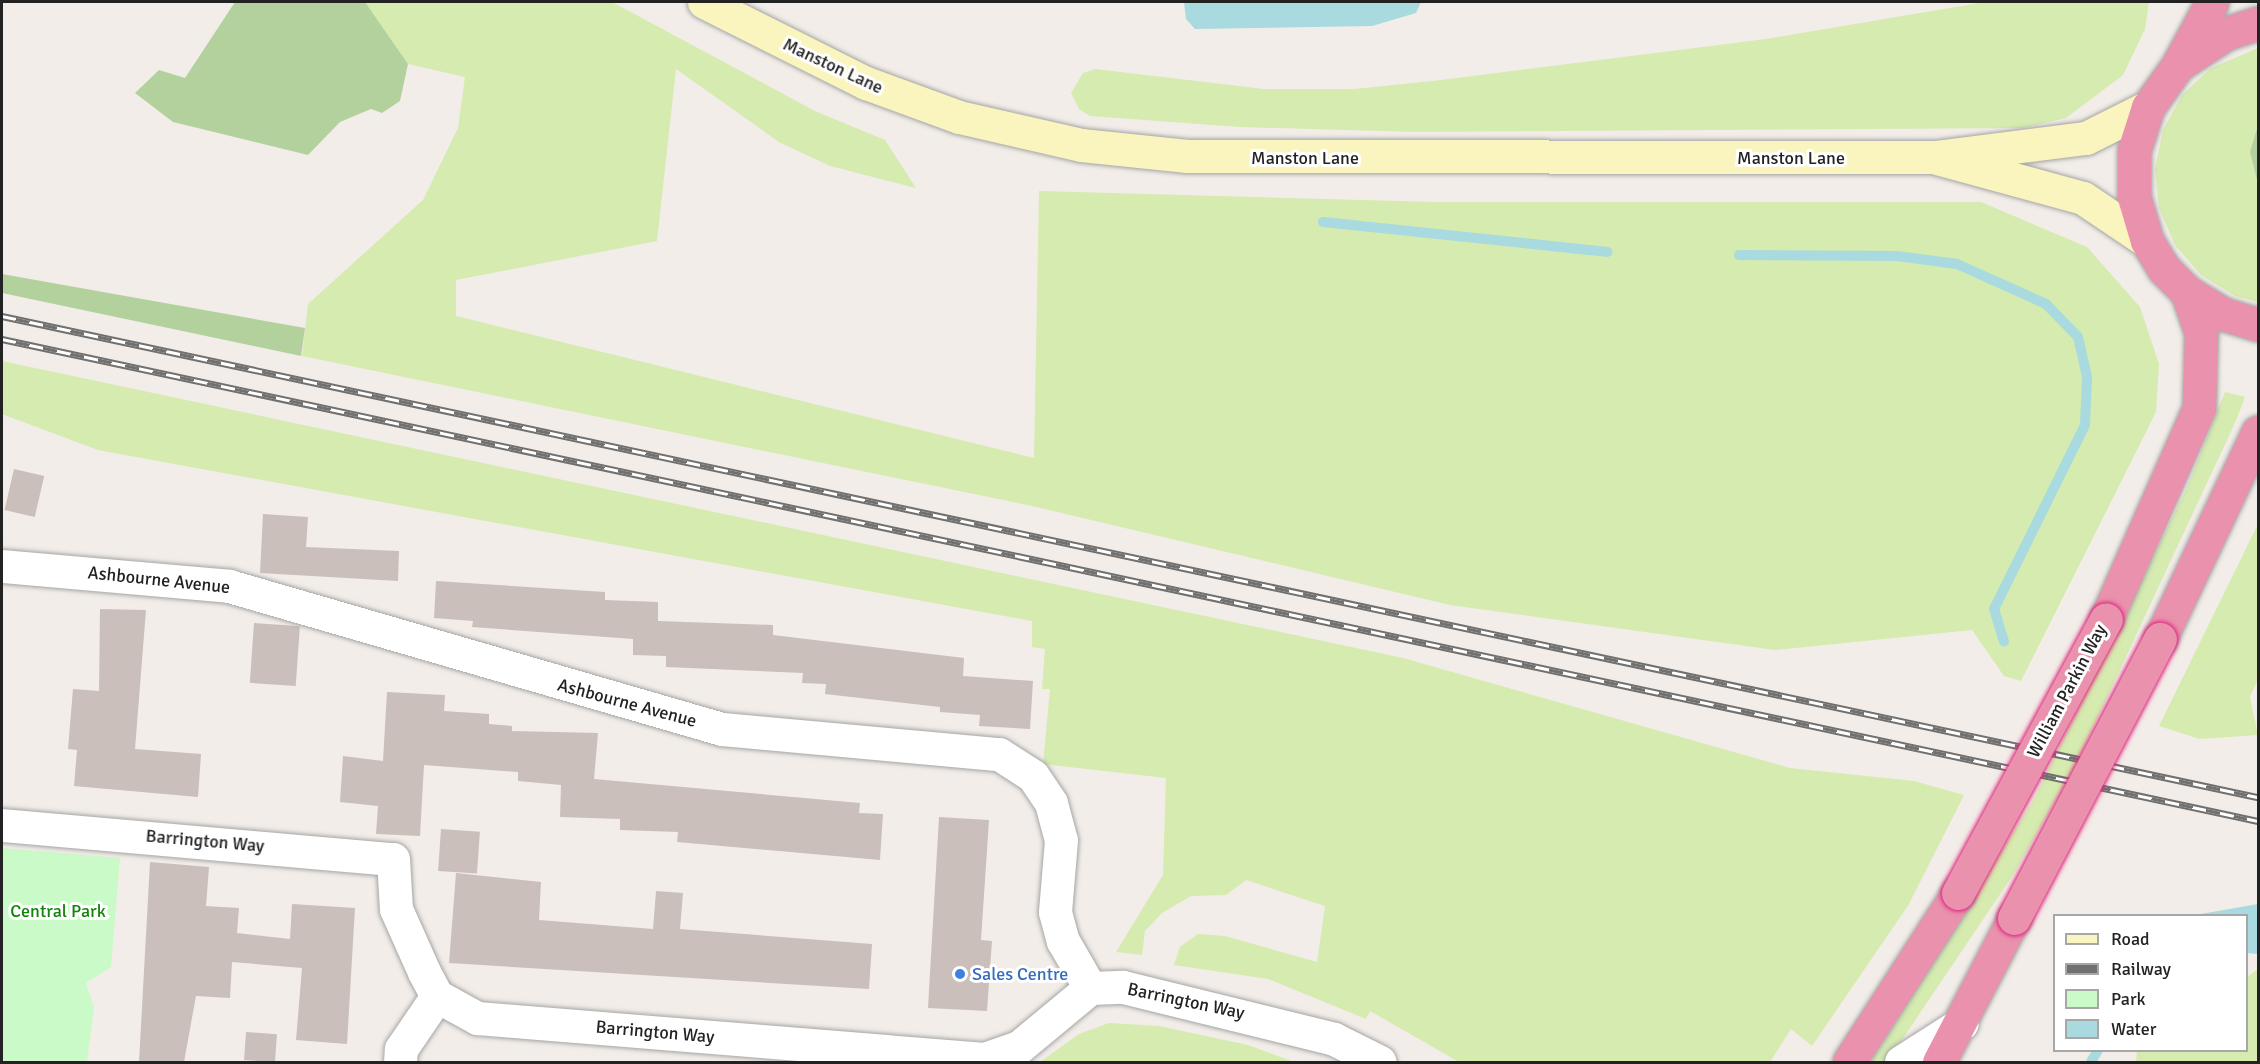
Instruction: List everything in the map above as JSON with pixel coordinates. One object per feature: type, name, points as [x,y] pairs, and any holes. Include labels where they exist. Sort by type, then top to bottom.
[{"type":"highway","points":[[2211,2],[2178,65],[2148,107],[2134,150],[2134,196],[2147,241],[2187,292],[2223,314],[2259,325]]},
{"type":"highway","points":[[2178,65],[2227,33],[2259,23]]},
{"type":"highway","name":"William Parkin Way","points":[[1849,1062],[1958,893],[2106,619],[2199,408],[2201,333],[2187,292]]},
{"type":"highway","points":[[1939,1062],[1962,1023],[2014,918],[2160,639],[2259,432]]},
{"type":"street","name":"Manston Lane","points":[[704,2],[866,83],[958,117],[1081,145],[1293,160],[1935,157],[2086,138],[2148,107]]},
{"type":"street","name":"Manston Lane","points":[[1935,157],[2083,198],[2147,241]]},
{"type":"street","name":"Ashbourne Avenue","points":[[2,566],[229,586],[722,729],[999,754],[1033,776],[1051,803],[1061,840],[1055,912],[1063,941],[1090,988]]},
{"type":"street","name":"Barrington Way","points":[[2,825],[393,859],[396,909],[437,996],[477,1018],[984,1059],[1019,1047],[1090,988],[1124,987],[1246,1013],[1334,1039],[1380,1062]]},
{"type":"street","points":[[399,1062],[401,1049],[437,996]]},
{"type":"street","points":[[1901,1062],[1962,1023]]},
{"type":"green space","points":[[235,2],[365,2],[408,64],[400,101],[382,113],[371,109],[340,122],[308,155],[173,122],[135,93],[159,70],[185,78]]},
{"type":"green space","points":[[365,2],[612,2],[815,111],[885,140],[916,188],[830,166],[779,142],[676,69],[657,241],[456,280],[456,316],[1034,458],[1039,191],[1435,202],[1981,202],[2087,247],[2140,307],[2159,364],[2156,412],[2021,681],[2004,676],[1972,630],[1775,650],[1450,605],[1032,506],[302,356],[308,304],[423,200],[458,128],[465,77],[408,64]]},
{"type":"green space","points":[[1985,2],[2149,2],[2145,29],[2123,75],[2066,118],[2024,128],[1413,132],[1240,127],[1090,116],[1079,109],[1071,93],[1083,73],[1095,69],[1264,89],[1355,89],[1766,39]]},
{"type":"green space","points":[[2258,48],[2258,125],[2250,152],[2258,184],[2258,302],[2235,296],[2201,275],[2175,245],[2159,208],[2155,169],[2163,130],[2182,95],[2211,68]]},
{"type":"green space","points":[[2258,125],[2258,184],[2250,152]]},
{"type":"green space","points":[[2,274],[305,328],[301,356],[2,293]]},
{"type":"green space","points":[[2,361],[1403,658],[1790,768],[1914,781],[1964,795],[1909,904],[1812,1046],[1791,1029],[1770,1062],[1459,1062],[1370,1011],[1366,1019],[1268,979],[1174,965],[1180,947],[1198,934],[1225,936],[1317,962],[1325,906],[1246,880],[1226,895],[1191,896],[1162,913],[1145,931],[1142,955],[1116,952],[1163,875],[1166,778],[1043,764],[1050,689],[1042,689],[1045,649],[1032,647],[1032,621],[98,450],[2,414]]},
{"type":"green space","points":[[2225,392],[2245,397],[2235,423],[2074,768],[2013,875],[1887,1062],[1871,1062],[2034,799],[2186,490]]},
{"type":"green space","points":[[2258,524],[2258,679],[2250,697],[2258,735],[2200,739],[2159,726]]},
{"type":"green space","name":"Central Park","points":[[2,848],[120,858],[111,967],[86,983],[94,1008],[87,1062],[2,1062]]},
{"type":"green space","points":[[2258,969],[2258,1062],[2136,1062],[2137,1052],[2248,1052],[2248,976]]},
{"type":"green space","points":[[1109,1023],[1159,1026],[1248,1045],[1294,1062],[1040,1062],[1079,1034]]},
{"type":"water","points":[[1184,2],[1421,2],[1416,13],[1372,26],[1195,29],[1186,19]]},
{"type":"water","points":[[2258,904],[2258,954],[2248,953],[2248,914],[2201,914]]},
{"type":"building","points":[[14,469],[44,476],[35,517],[5,510]]},
{"type":"building","points":[[263,514],[308,517],[306,547],[399,551],[398,581],[260,573]]},
{"type":"building","points":[[436,581],[605,592],[605,600],[658,602],[658,621],[773,625],[773,635],[964,658],[963,676],[1033,681],[1030,729],[979,726],[980,715],[940,712],[940,707],[825,694],[826,684],[802,683],[803,673],[666,667],[666,656],[633,655],[633,639],[472,627],[473,621],[434,618]]},
{"type":"building","points":[[100,609],[146,610],[135,749],[201,754],[198,797],[74,786],[77,750],[68,749],[73,689],[99,691]]},
{"type":"building","points":[[254,623],[300,626],[296,686],[250,683]]},
{"type":"building","points":[[387,692],[445,695],[444,711],[489,714],[489,724],[512,726],[512,731],[598,733],[594,779],[860,803],[859,813],[883,814],[880,860],[677,842],[678,832],[620,830],[620,819],[560,817],[561,785],[518,781],[518,772],[424,765],[420,836],[376,834],[378,806],[340,802],[343,756],[383,761]]},
{"type":"building","points":[[939,817],[989,820],[981,940],[992,941],[987,1011],[928,1008]]},
{"type":"building","points":[[441,829],[480,832],[477,874],[438,871]]},
{"type":"building","points":[[150,862],[209,867],[206,906],[239,908],[237,933],[290,939],[292,904],[355,908],[347,1044],[296,1040],[302,968],[232,962],[230,998],[196,996],[184,1062],[139,1062]]},
{"type":"building","points":[[456,873],[541,882],[539,920],[653,929],[656,891],[683,893],[680,929],[872,944],[869,989],[449,963]]},
{"type":"building","points":[[246,1032],[277,1034],[275,1062],[244,1060]]},
{"type":"waterway","points":[[1323,222],[1607,252]]},
{"type":"waterway","points":[[1739,255],[1897,256],[1957,264],[2046,304],[2078,337],[2087,377],[2085,425],[1994,609],[2004,641]]},
{"type":"waterway","points":[[2091,1062],[2097,1052]]},
{"type":"railway","points":[[2,316],[2258,797]]},
{"type":"railway","points":[[2,339],[2258,821]]},
{"type":"place","name":"Sales Centre","points":[[960,974]]}]
